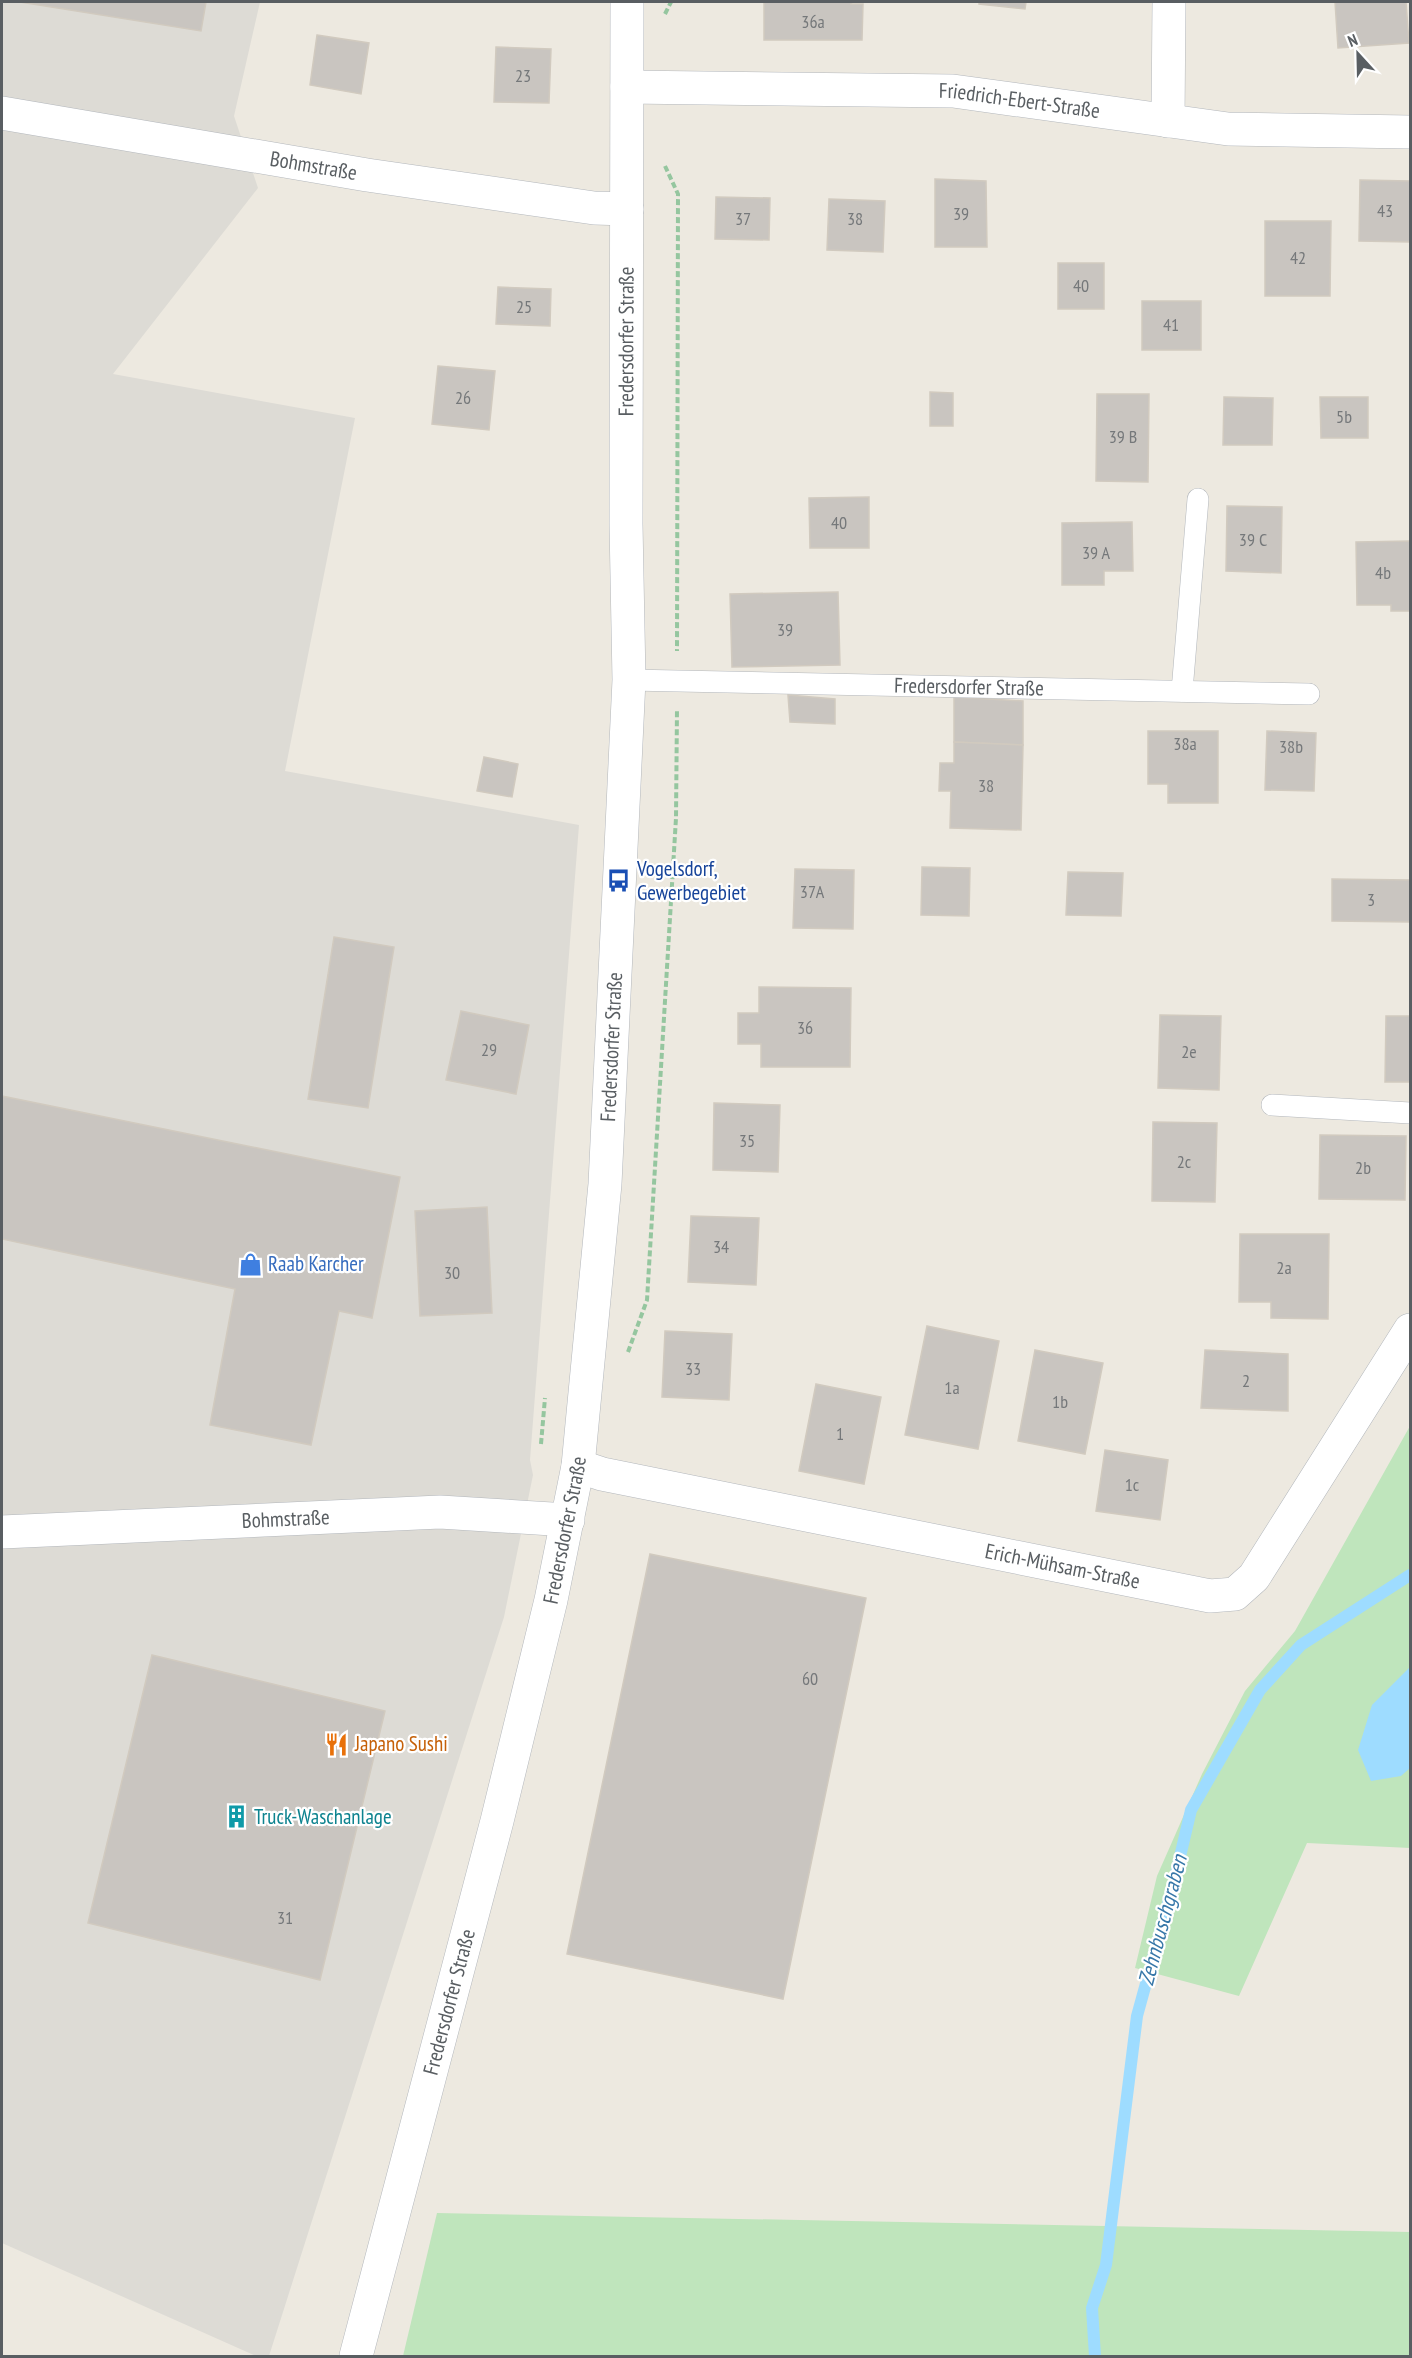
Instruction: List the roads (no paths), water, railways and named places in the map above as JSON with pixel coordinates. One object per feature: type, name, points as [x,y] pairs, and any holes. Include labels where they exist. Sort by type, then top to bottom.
[{"type":"street","name":"Fredersdorfer Straße","points":[[356,2356],[496,1821],[568,1520],[578,1466],[605,1184],[629,680],[626,534],[627,2]]},
{"type":"street","points":[[1168,121],[1169,2]]},
{"type":"street","name":"Friedrich-Ebert-Straße","points":[[627,87],[953,91],[1228,129],[1410,132]]},
{"type":"street","name":"Bohmstraße","points":[[2,113],[367,175],[582,207],[627,209]]},
{"type":"street","name":"Erich-Mühsam-Straße","points":[[578,1466],[602,1473],[1210,1596],[1235,1594],[1254,1577],[1410,1330]]},
{"type":"street","name":"Bohmstraße","points":[[2,1532],[440,1512],[568,1520]]},
{"type":"lane","points":[[1182,691],[1198,499]]},
{"type":"lane","name":"Fredersdorfer Straße","points":[[629,680],[1309,694]]},
{"type":"lane","points":[[1272,1105],[1410,1113]]},
{"type":"water","points":[[1410,1667],[1410,1768],[1401,1776],[1371,1781],[1358,1750],[1372,1705]]},
{"type":"waterway","name":"Zehnbuschgraben","points":[[1095,2356],[1092,2308],[1106,2265],[1137,2016],[1191,1810],[1260,1690],[1301,1645],[1410,1575]]},
{"type":"place","name":"Vogelsdorf, Gewerbegebiet","points":[[619,881]]},
{"type":"place","name":"Raab Karcher","points":[[250,1264]]},
{"type":"place","name":"Japano Sushi","points":[[337,1744]]},
{"type":"place","name":"Truck-Waschanlage","points":[[236,1817]]}]
